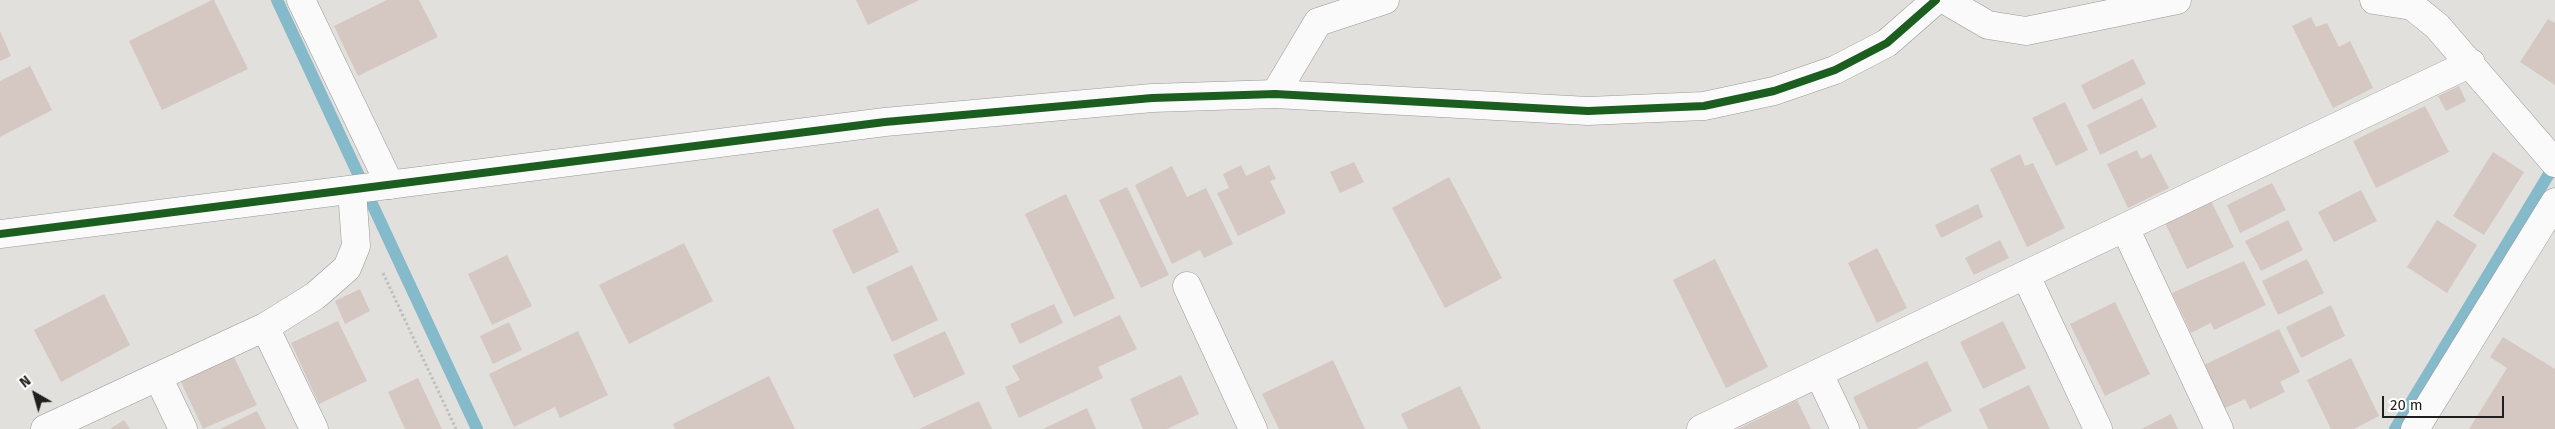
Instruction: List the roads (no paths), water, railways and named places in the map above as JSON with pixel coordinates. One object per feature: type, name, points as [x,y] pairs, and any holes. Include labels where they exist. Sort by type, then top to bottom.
[{"type":"street","points":[[301,0],[390,185]]},
{"type":"street","points":[[1275,94],[1318,22],[1385,0]]},
{"type":"street","points":[[0,234],[885,122],[1152,98],[1275,94],[1588,111],[1704,106],[1774,91],[1835,70],[1887,43],[1936,0]]},
{"type":"street","points":[[1945,0],[1988,25],[2026,31],[2177,0]]},
{"type":"street","points":[[2374,0],[2412,6],[2437,26],[2471,63],[2555,164]]},
{"type":"street","points":[[1701,429],[2471,63]]},
{"type":"street","points":[[45,429],[265,327],[315,296],[347,268],[355,252],[352,190]]},
{"type":"street","points":[[2415,429],[2555,202]]},
{"type":"street","points":[[2125,228],[2219,429]]},
{"type":"street","points":[[2026,276],[2098,429]]},
{"type":"street","points":[[1187,286],[1252,429]]},
{"type":"street","points":[[265,327],[314,429]]},
{"type":"street","points":[[1819,374],[1845,429]]},
{"type":"street","points":[[158,377],[182,429]]},
{"type":"waterway","points":[[277,0],[477,429]]},
{"type":"waterway","points":[[2395,429],[2555,164]]}]
